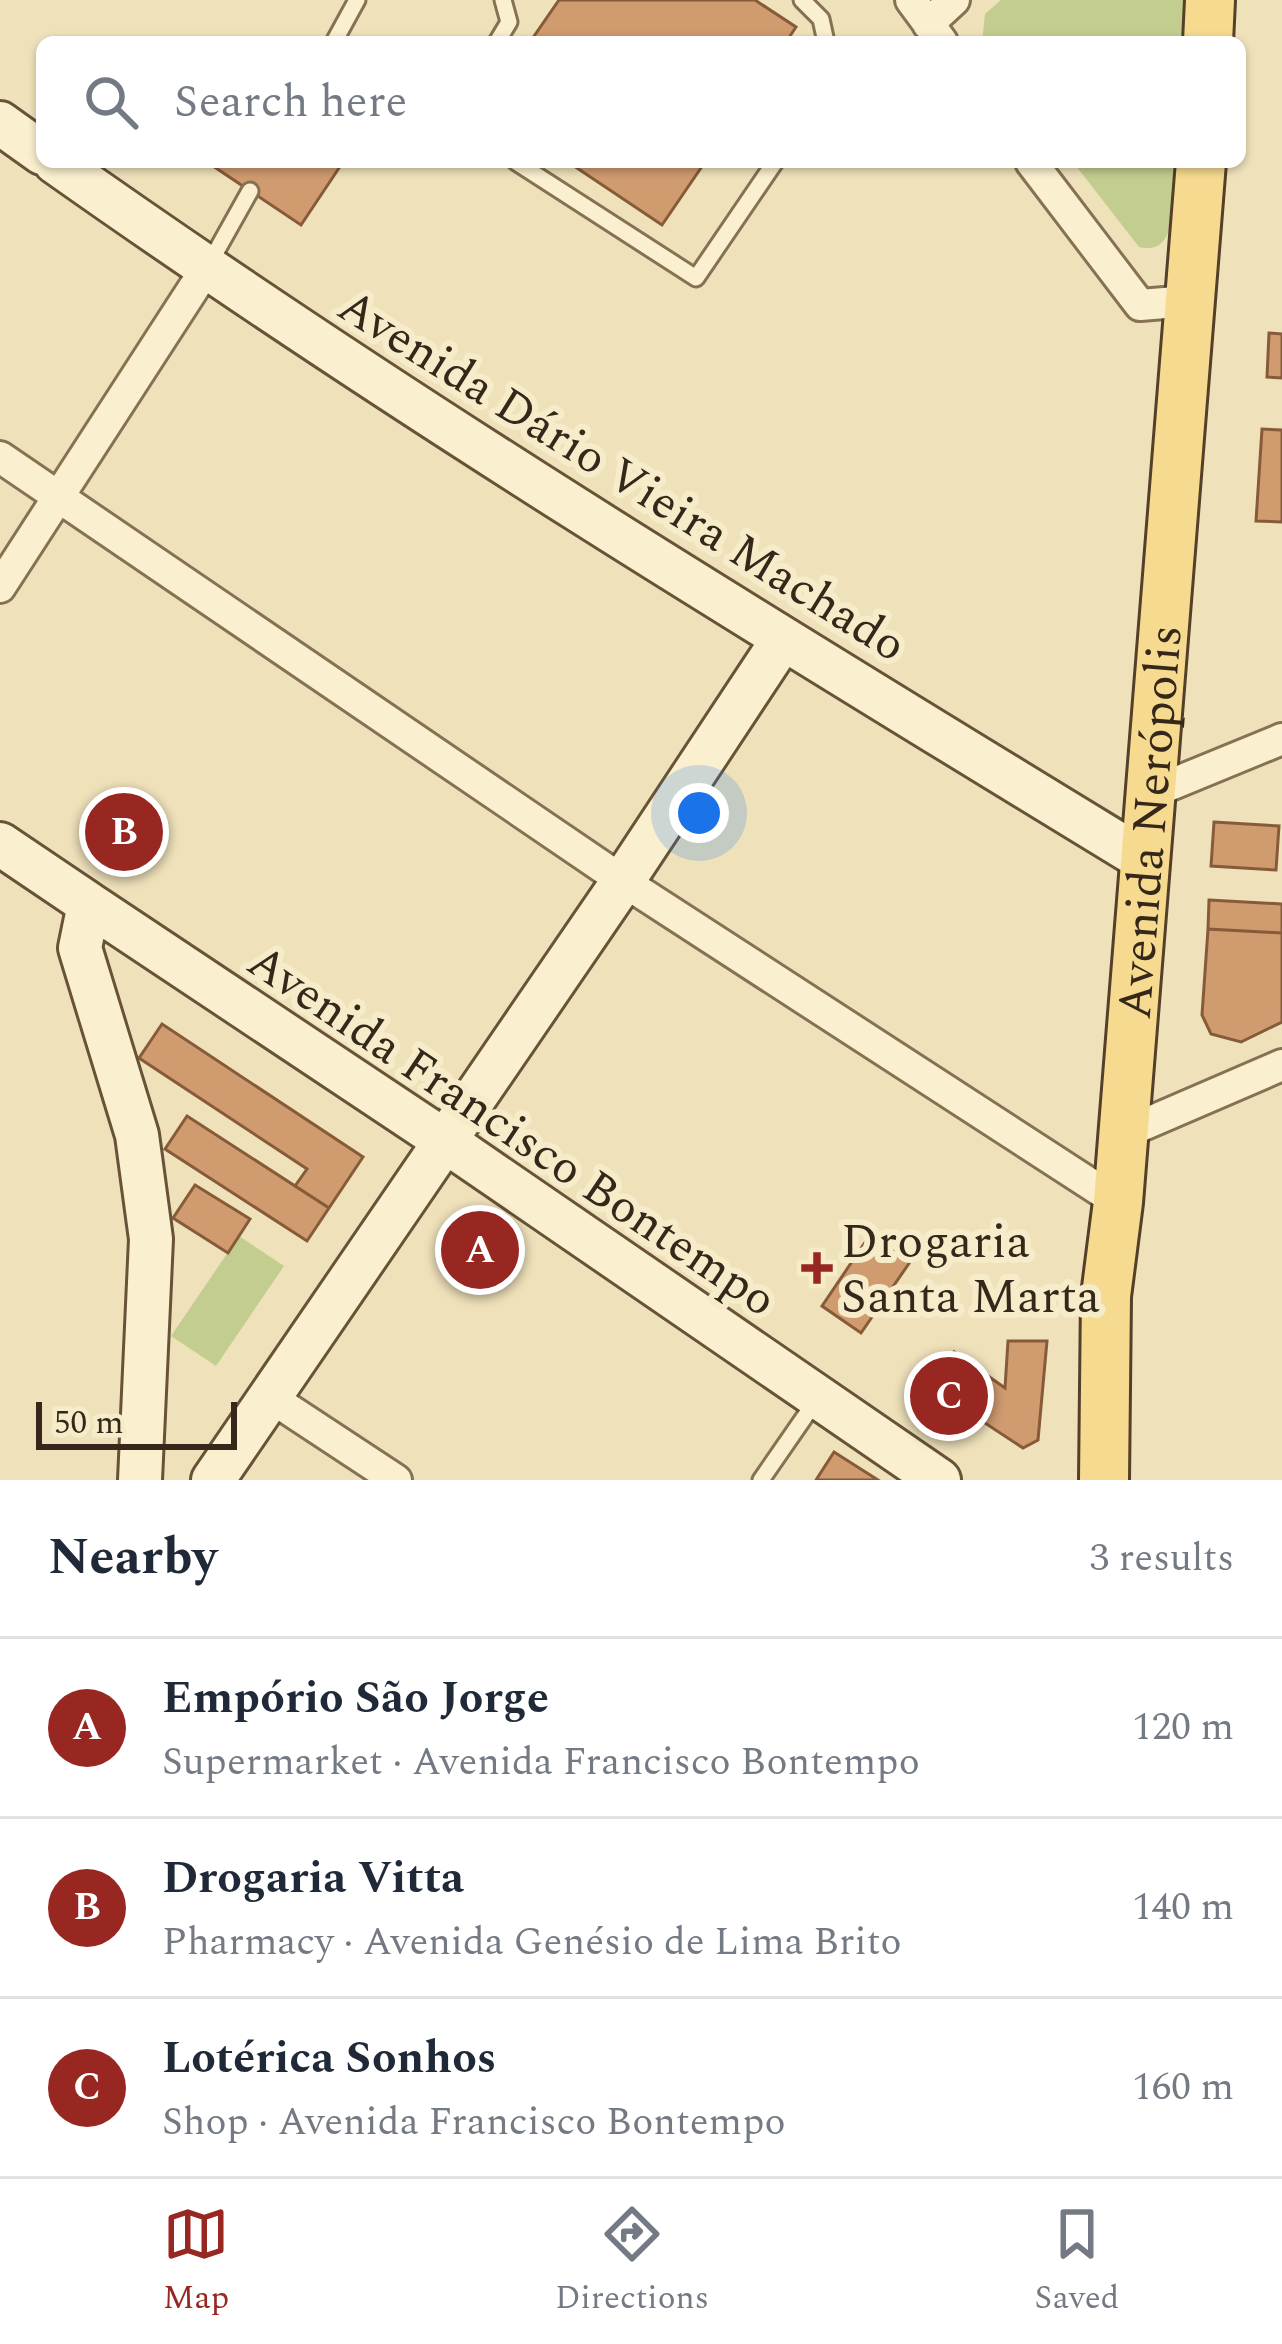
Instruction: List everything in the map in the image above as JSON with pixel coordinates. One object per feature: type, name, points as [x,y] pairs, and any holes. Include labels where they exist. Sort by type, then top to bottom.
[{"type":"main road","points":[[1208,36],[1210,0]]},
{"type":"main road","name":"Avenida Nerópolis","points":[[1104,1480],[1106,1296],[1118,1202],[1200,168]]},
{"type":"street","points":[[927,22],[954,0]]},
{"type":"street","points":[[0,123],[36,149]]},
{"type":"street","name":"Avenida Dário Vieira Machado","points":[[63,168],[206,269],[783,639],[1143,859]]},
{"type":"street","points":[[1036,168],[1139,305],[1189,301]]},
{"type":"street","points":[[0,587],[206,269]]},
{"type":"street","points":[[0,457],[623,881],[1118,1202]]},
{"type":"street","points":[[213,1480],[783,639]]},
{"type":"street","points":[[1148,794],[1282,739]]},
{"type":"street","name":"Avenida Francisco Bontempo","points":[[0,844],[445,1141],[939,1480]]},
{"type":"street","points":[[88,904],[80,948],[137,1135],[151,1239],[140,1480]]},
{"type":"street","points":[[1123,1134],[1282,1065]]},
{"type":"street","points":[[270,1397],[396,1480]]},
{"type":"lane","points":[[337,36],[356,0]]},
{"type":"lane","points":[[501,36],[509,22],[503,0]]},
{"type":"lane","points":[[802,0],[821,19],[825,36]]},
{"type":"lane","points":[[525,168],[696,278],[771,168]]},
{"type":"lane","points":[[206,269],[250,191]]},
{"type":"lane","points":[[760,1480],[818,1397]]},
{"type":"green space","points":[[1001,0],[1184,0],[1181,36],[983,36],[985,14]]},
{"type":"green space","points":[[1078,168],[1174,168],[1168,232],[1153,248],[1139,247]]},
{"type":"green space","points":[[239,1236],[284,1266],[216,1366],[171,1336]]},
{"type":"building","points":[[559,0],[755,0],[796,27],[790,36],[534,36]]},
{"type":"building","points":[[216,168],[339,168],[301,225]]},
{"type":"building","points":[[577,168],[701,168],[662,225]]},
{"type":"building","points":[[1269,333],[1282,334],[1282,378],[1267,377]]},
{"type":"building","points":[[1262,429],[1282,430],[1282,522],[1256,521]]},
{"type":"building","points":[[1214,822],[1279,826],[1276,870],[1211,866]]},
{"type":"building","points":[[1209,900],[1282,904],[1282,933],[1208,929]]},
{"type":"building","points":[[1208,929],[1282,933],[1282,1022],[1241,1042],[1211,1034],[1202,1015]]},
{"type":"building","points":[[162,1024],[363,1157],[329,1208],[295,1186],[307,1169],[139,1058]]},
{"type":"building","points":[[187,1116],[329,1208],[307,1241],[165,1149]]},
{"type":"building","points":[[195,1185],[250,1219],[228,1253],[173,1218]]},
{"type":"building","points":[[870,1235],[910,1262],[861,1333],[822,1306]]},
{"type":"building","points":[[1008,1341],[1047,1341],[1038,1440],[1023,1448],[932,1388],[954,1352],[1005,1388]]},
{"type":"building","points":[[834,1452],[878,1480],[816,1480]]},
{"type":"place","name":"Drogaria Vitta","points":[[124,832]]},
{"type":"place","name":"Empório São Jorge","points":[[480,1250]]},
{"type":"place","name":"Drogaria Santa Marta","points":[[817,1268]]},
{"type":"place","name":"Lotérica Sonhos","points":[[949,1396]]}]
